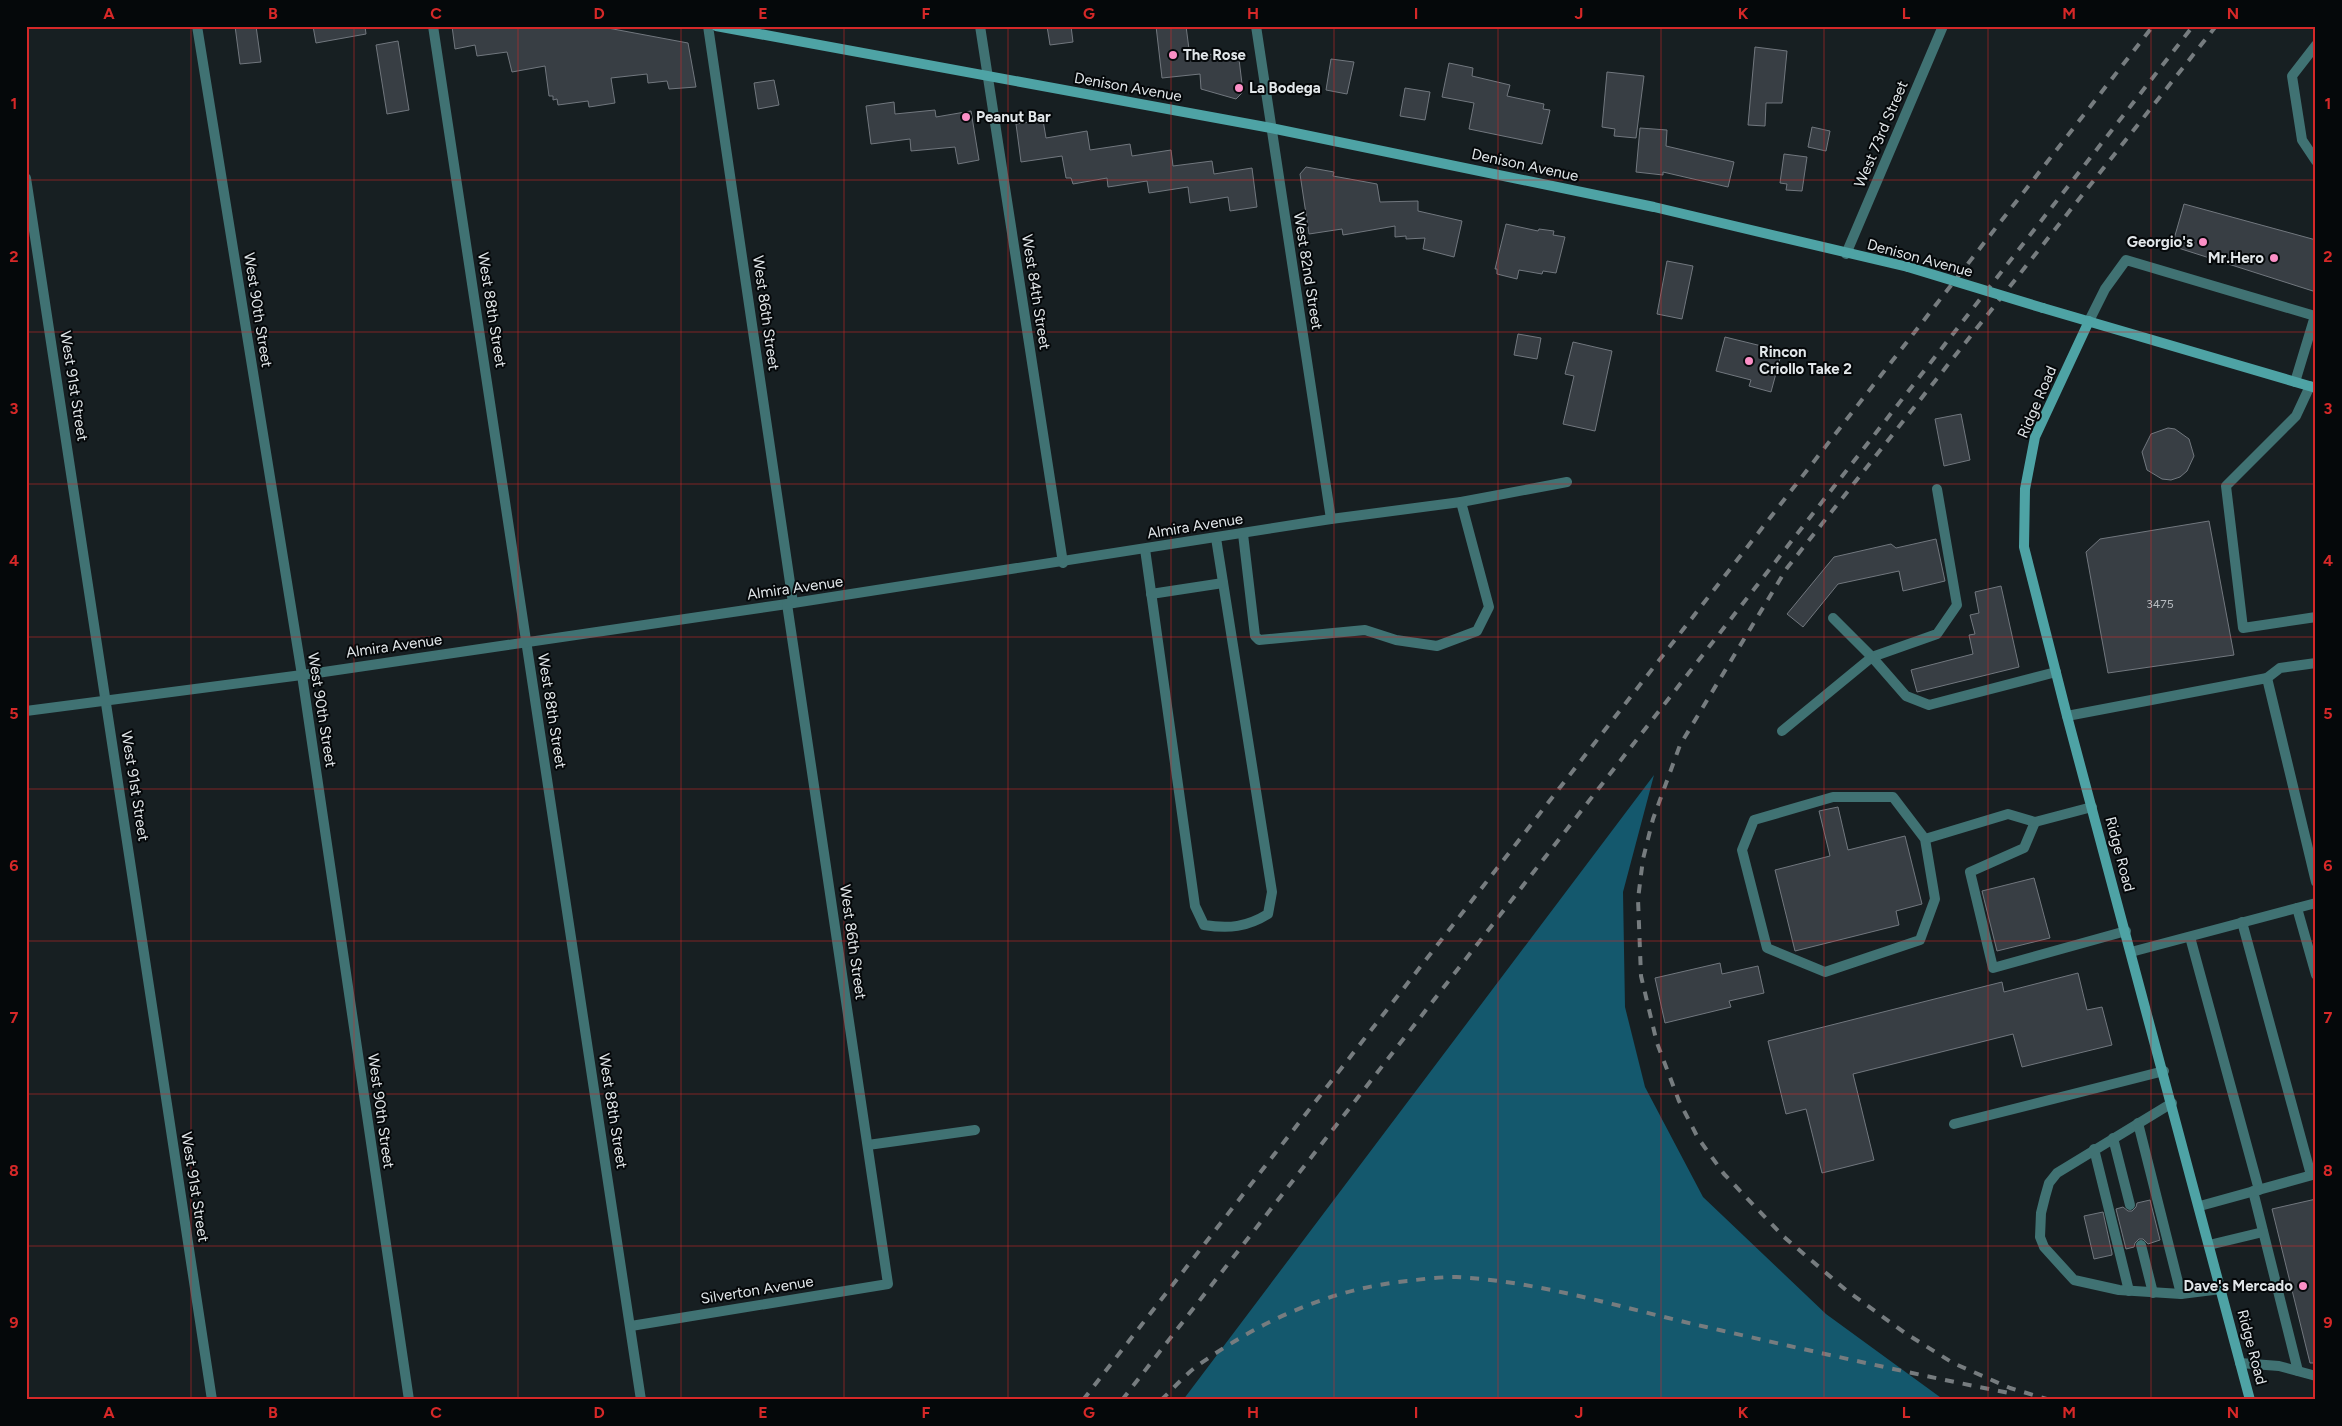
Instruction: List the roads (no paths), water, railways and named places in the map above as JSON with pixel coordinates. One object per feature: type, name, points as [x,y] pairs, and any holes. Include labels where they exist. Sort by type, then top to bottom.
[{"type":"main road","name":"Denison Avenue","points":[[716,26],[1271,128],[1654,207],[1908,268],[2313,387]]},
{"type":"main road","name":"Ridge Road","points":[[2089,321],[2035,437],[2025,489],[2024,547],[2067,716],[2164,1070],[2250,1400]]},
{"type":"street","name":"West 90th Street","points":[[197,26],[302,675],[409,1400]]},
{"type":"street","name":"West 88th Street","points":[[433,26],[641,1400]]},
{"type":"street","name":"West 86th Street","points":[[708,26],[888,1284]]},
{"type":"street","name":"West 84th Street","points":[[980,26],[1063,563]]},
{"type":"street","name":"West 82nd Street","points":[[1256,26],[1331,519]]},
{"type":"street","name":"West 73rd Street","points":[[1846,254],[1943,26]]},
{"type":"street","points":[[2316,45],[2292,76],[2302,140],[2316,161]]},
{"type":"street","name":"West 91st Street","points":[[26,178],[107,700],[212,1400]]},
{"type":"street","points":[[2089,321],[2105,289],[2126,260],[2306,313],[2315,316],[2295,382]]},
{"type":"street","points":[[2313,387],[2296,416],[2226,486],[2243,628],[2316,617]]},
{"type":"street","name":"Almira Avenue","points":[[26,711],[302,675],[790,604],[1063,563],[1331,519],[1461,502],[1567,482]]},
{"type":"street","points":[[1782,731],[1872,657],[1937,634],[1957,605],[1937,490]]},
{"type":"street","points":[[1243,534],[1255,636],[1259,640],[1364,630],[1396,640],[1437,646],[1477,631],[1489,607],[1461,502]]},
{"type":"street","points":[[1144,549],[1195,906],[1204,925],[1226,928],[1252,924],[1268,914],[1272,892],[1261,833],[1216,538]]},
{"type":"street","points":[[1151,594],[1223,583]]},
{"type":"street","points":[[1833,618],[1872,657],[1906,696],[1930,705],[2056,672]]},
{"type":"street","points":[[2067,716],[2267,678],[2280,668],[2316,663]]},
{"type":"street","points":[[2267,678],[2316,882]]},
{"type":"street","points":[[1832,797],[1893,797],[1925,839],[1935,899],[1920,940],[1825,972],[1767,948],[1742,850],[1754,820],[1832,797]]},
{"type":"street","points":[[1925,839],[2008,814],[2035,822],[2092,807]]},
{"type":"street","points":[[2035,822],[2024,848],[1970,872],[1993,968],[2126,931]]},
{"type":"street","points":[[2131,952],[2316,903]]},
{"type":"street","points":[[2297,908],[2316,975]]},
{"type":"street","points":[[2200,1206],[2314,1175],[2242,922]]},
{"type":"street","points":[[2190,936],[2256,1190],[2263,1232],[2298,1371]]},
{"type":"street","points":[[1954,1124],[2164,1070]]},
{"type":"street","points":[[2172,1102],[2062,1169],[2050,1183],[2040,1213],[2040,1237],[2044,1247],[2074,1280],[2129,1291],[2182,1294],[2221,1289]]},
{"type":"street","points":[[2138,1123],[2182,1294]]},
{"type":"street","points":[[868,1145],[975,1130]]},
{"type":"street","points":[[2113,1138],[2130,1205]]},
{"type":"street","points":[[2094,1149],[2129,1291]]},
{"type":"street","points":[[2209,1245],[2263,1232]]},
{"type":"street","points":[[2140,1246],[2152,1292]]},
{"type":"street","name":"Silverton Avenue","points":[[630,1326],[888,1284]]},
{"type":"street","points":[[2240,1363],[2279,1366],[2316,1376]]},
{"type":"railway","points":[[1083,1400],[2153,26]]},
{"type":"railway","points":[[1122,1400],[2193,26]]},
{"type":"railway","points":[[2050,1400],[2010,1388],[1953,1363],[1905,1333],[1846,1290],[1784,1237],[1724,1174],[1698,1138],[1679,1101],[1657,1043],[1641,976],[1638,899],[1643,859],[1653,819],[1680,745],[1787,568],[2216,26]]},
{"type":"railway","points":[[1161,1400],[1197,1366],[1271,1321],[1351,1291],[1378,1285],[1444,1277],[1486,1279],[1546,1289],[1811,1351],[2009,1393]]},
{"type":"place","name":"The Rose","points":[[1173,55]]},
{"type":"place","name":"La Bodega","points":[[1239,88]]},
{"type":"place","name":"Peanut Bar","points":[[966,117]]},
{"type":"place","name":"Georgio's","points":[[2203,242]]},
{"type":"place","name":"Mr.Hero","points":[[2274,258]]},
{"type":"place","name":"Rincon Criollo Take 2","points":[[1749,361]]},
{"type":"place","name":"Dave's Mercado","points":[[2303,1286]]}]
